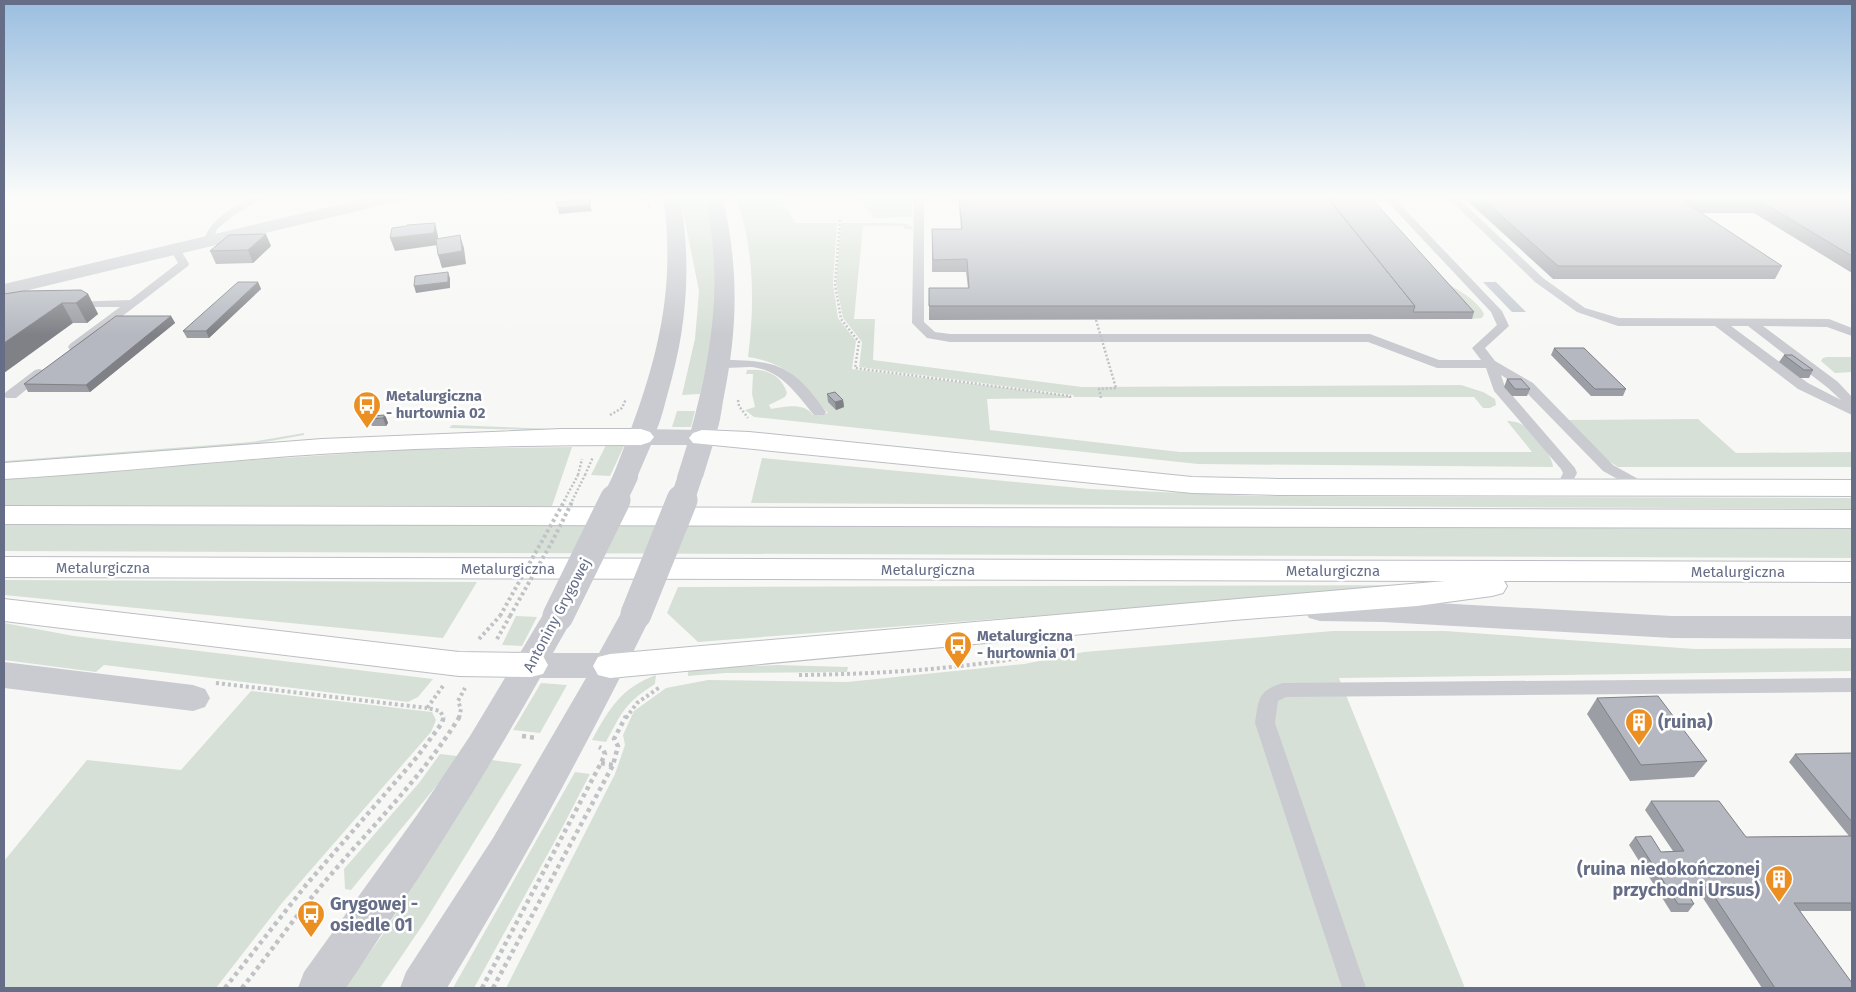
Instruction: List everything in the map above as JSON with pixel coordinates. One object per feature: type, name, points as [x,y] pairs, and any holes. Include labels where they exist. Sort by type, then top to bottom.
[{"type":"main road","points":[[4,471],[399,441],[641,437]]},
{"type":"main road","points":[[702,438],[749,440],[1192,485],[1278,487],[1852,488]]},
{"type":"main road","points":[[4,515],[1852,519]]},
{"type":"main road","name":"Metalurgiczna","points":[[4,568],[1852,572]]},
{"type":"main road","points":[[610,666],[673,658],[1417,595],[1623,572]]},
{"type":"main road","points":[[4,610],[459,664],[531,665]]},
{"type":"street","points":[[4,290],[203,242]]},
{"type":"street","name":"Antoniny Grygowej","points":[[320,988],[431,827],[483,746],[531,665],[584,566],[626,476],[655,400],[669,344],[677,295],[677,242]]},
{"type":"street","points":[[422,988],[500,862],[570,742],[636,614],[674,521],[702,438],[719,364],[725,309],[726,271],[724,242]]},
{"type":"street","points":[[641,437],[702,438]]},
{"type":"street","points":[[1234,609],[1383,611],[1589,620],[1672,627],[1852,628]]},
{"type":"street","points":[[531,665],[610,666]]},
{"type":"street","points":[[4,675],[193,698]]},
{"type":"lane","points":[[919,242],[918,323],[931,335],[950,338],[1370,338],[1437,364],[1491,364]]},
{"type":"lane","points":[[1430,242],[1496,311],[1503,326],[1478,348],[1491,364],[1528,386],[1608,468],[1644,488]]},
{"type":"lane","points":[[1499,242],[1539,280],[1581,310],[1618,322],[1829,323],[1852,332]]},
{"type":"lane","points":[[64,354],[184,264],[175,249]]},
{"type":"lane","points":[[57,304],[132,303]]},
{"type":"lane","points":[[1719,323],[1804,386],[1852,411]]},
{"type":"lane","points":[[1751,323],[1833,385],[1852,404]]},
{"type":"lane","points":[[719,364],[761,365],[780,371],[819,412]]},
{"type":"lane","points":[[1491,364],[1499,388],[1524,414],[1568,468],[1570,473],[1564,486]]},
{"type":"lane","points":[[11,394],[49,366]]},
{"type":"lane","points":[[1354,988],[1330,910],[1264,723],[1269,697],[1283,690],[1852,685]]},
{"type":"path","points":[[1096,320],[1116,388],[1099,389],[1102,398]]},
{"type":"path","points":[[625,401],[628,393]]},
{"type":"path","points":[[710,408],[730,409],[748,423]]},
{"type":"path","points":[[493,645],[554,540],[595,454]]},
{"type":"path","points":[[225,988],[306,885],[417,757],[442,723],[444,717],[440,710],[427,708],[475,643],[500,616],[544,540],[578,475],[582,455]]},
{"type":"path","points":[[798,676],[848,676],[1008,662],[1064,650]]},
{"type":"path","points":[[493,988],[613,765],[618,746],[614,739],[627,713],[643,697],[663,686]]},
{"type":"path","points":[[242,988],[320,886],[402,793],[453,728]]},
{"type":"path","points":[[482,988],[601,762],[613,765]]},
{"type":"shaded area","points":[[689,242],[715,242],[717,261],[712,341],[700,394],[682,395],[695,339],[699,291]]},
{"type":"shaded area","points":[[747,242],[836,242],[833,283],[838,318],[856,341],[852,369],[1068,396],[1069,398],[987,399],[990,430],[1180,452],[1532,452],[1507,421],[1510,421],[1522,424],[1534,434],[1547,452],[1553,467],[1198,464],[754,417],[745,410],[755,407],[752,394],[753,374],[746,374],[747,370],[766,371],[781,381],[787,393],[785,397],[769,405],[771,409],[794,406],[804,408],[813,415],[828,413],[794,376],[775,364],[748,357],[752,316],[750,256]]},
{"type":"shaded area","points":[[839,242],[861,242],[854,319],[875,319],[873,360],[1082,387],[1461,385],[1483,392],[1495,399],[1496,405],[1490,408],[1483,408],[1474,397],[1074,397],[1073,395],[859,367],[862,342],[843,318],[836,283]]},
{"type":"shaded area","points":[[1433,276],[1462,292],[1475,302],[1484,314],[1482,318],[1472,319]]},
{"type":"shaded area","points":[[1483,282],[1496,282],[1526,312],[1512,312]]},
{"type":"shaded area","points":[[1827,357],[1852,357],[1852,372],[1835,373],[1821,361]]},
{"type":"shaded area","points":[[677,411],[695,411],[691,427],[672,427]]},
{"type":"shaded area","points":[[1698,419],[1736,453],[1852,452],[1852,467],[1618,467],[1607,460],[1567,420]]},
{"type":"shaded area","points":[[452,425],[555,429],[582,428],[580,431],[449,428]]},
{"type":"shaded area","points":[[304,433],[304,435],[249,445],[4,463],[4,461],[251,442]]},
{"type":"shaded area","points":[[606,445],[624,446],[610,476],[591,475]]},
{"type":"shaded area","points":[[572,447],[552,506],[4,505],[4,477],[415,449]]},
{"type":"shaded area","points":[[762,458],[1090,489],[1256,496],[1852,498],[1852,509],[751,503]]},
{"type":"shaded area","points":[[4,524],[1852,527],[1852,558],[4,551]]},
{"type":"shaded area","points":[[4,580],[477,582],[443,638],[4,595]]},
{"type":"shaded area","points":[[1437,585],[698,642],[667,613],[678,587]]},
{"type":"shaded area","points":[[516,616],[537,617],[522,646],[502,645]]},
{"type":"shaded area","points":[[4,623],[74,636],[433,679],[418,697],[408,702],[104,665],[96,672],[4,660]]},
{"type":"shaded area","points":[[1333,631],[1445,631],[1695,649],[1852,648],[1852,671],[1339,678],[1465,988],[506,988],[615,774],[625,745],[623,735],[634,711],[666,688],[708,680],[847,682],[1024,664],[1084,652]]},
{"type":"shaded area","points":[[777,665],[848,667],[847,672],[726,673],[688,676],[688,669]]},
{"type":"shaded area","points":[[656,675],[655,684],[637,697],[625,709],[606,742],[592,740],[610,709],[617,701],[634,686]]},
{"type":"shaded area","points":[[541,683],[567,685],[540,733],[513,730]]},
{"type":"shaded area","points":[[251,691],[432,712],[436,720],[431,732],[282,903],[216,988],[4,988],[4,861],[87,760],[181,770]]},
{"type":"shaded area","points":[[440,754],[457,756],[442,779],[351,890],[345,889],[344,869],[419,783]]},
{"type":"shaded area","points":[[492,760],[522,764],[424,923],[380,988],[344,988],[383,934]]},
{"type":"shaded area","points":[[575,772],[590,774],[474,988],[453,988]]},
{"type":"building","points":[[220,242],[257,242],[248,250],[210,251]]},
{"type":"building","points":[[436,242],[461,242],[462,251],[438,255]]},
{"type":"building","points":[[932,242],[1363,242],[1415,306],[929,306],[929,288],[969,288],[967,259],[933,260]]},
{"type":"building","points":[[1364,242],[1411,242],[1474,312],[1413,312],[1415,306]]},
{"type":"building","points":[[1531,242],[1746,242],[1782,266],[1558,266]]},
{"type":"building","points":[[1829,242],[1852,242],[1852,256]]},
{"type":"building","points":[[448,272],[448,282],[414,286],[415,276]]},
{"type":"building","points":[[238,282],[258,282],[206,331],[183,331]]},
{"type":"building","points":[[81,290],[88,294],[76,303],[62,303],[4,343],[4,294],[23,291]]},
{"type":"building","points":[[116,316],[171,316],[86,385],[24,384]]},
{"type":"building","points":[[1554,348],[1584,348],[1626,389],[1595,389]]},
{"type":"building","points":[[1784,355],[1792,355],[1813,370],[1804,370]]},
{"type":"building","points":[[1507,379],[1521,379],[1530,389],[1515,389]]},
{"type":"building","points":[[835,392],[843,400],[835,402],[827,394]]},
{"type":"building","points":[[385,415],[383,418],[369,419],[371,416]]},
{"type":"building","points":[[1658,696],[1707,761],[1641,765],[1597,698]]},
{"type":"building","points":[[1852,753],[1852,822],[1795,754]]},
{"type":"building","name":"(ruina niedokończonej przychodni Ursus)","points":[[1651,801],[1719,801],[1746,837],[1852,836],[1852,903],[1794,903],[1852,983],[1852,988],[1775,988],[1708,887],[1683,886],[1694,904],[1678,904],[1635,837],[1651,836],[1661,852],[1684,851]]},
{"type":"place","name":"Metalurgiczna - hurtownia 02","points":[[367,429]]},
{"type":"place","name":"Metalurgiczna - hurtownia 01","points":[[958,669]]},
{"type":"place","name":"(ruina)","points":[[1639,746]]},
{"type":"place","name":"(ruina niedokończonej przychodni Ursus)","points":[[1779,903]]},
{"type":"place","name":"Grygowej - osiedle 01","points":[[311,938]]}]
